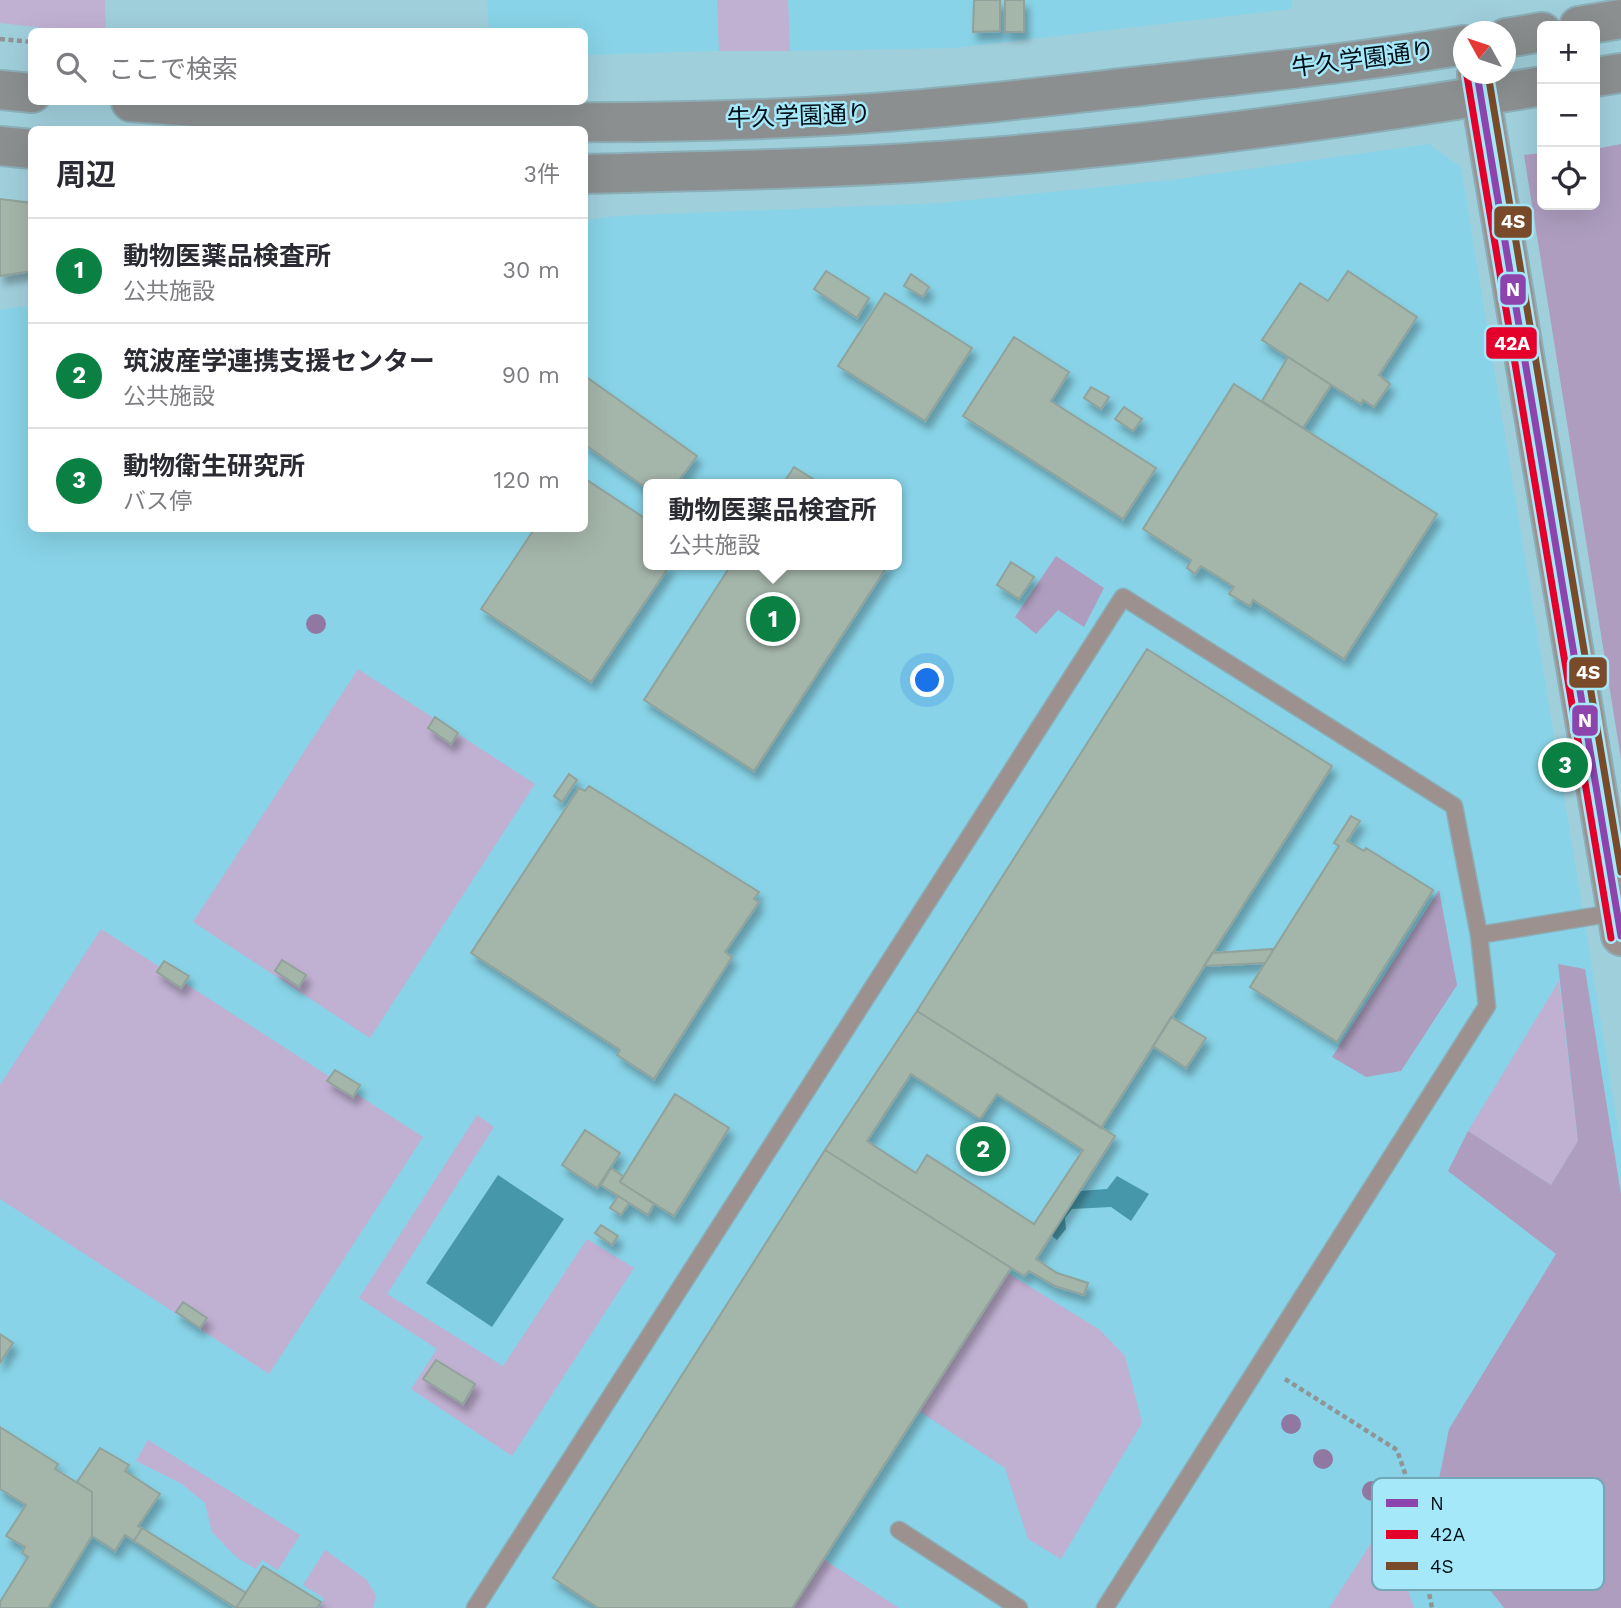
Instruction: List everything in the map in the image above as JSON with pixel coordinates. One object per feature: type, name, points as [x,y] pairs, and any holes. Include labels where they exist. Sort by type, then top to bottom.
[{"type":"highway","points":[[1600,22],[1621,19]]},
{"type":"highway","points":[[1516,36],[1537,33]]},
{"type":"highway","name":"牛久学園通り","points":[[166,105],[260,113],[514,123],[839,115],[1062,95],[1383,58],[1453,47]]},
{"type":"highway","points":[[1600,76],[1621,72]]},
{"type":"highway","points":[[588,174],[834,168],[941,161],[1181,137],[1479,85],[1537,86]]},
{"type":"highway","points":[[0,90],[28,93]]},
{"type":"highway","points":[[0,146],[28,149]]},
{"type":"street","points":[[1479,85],[1620,920]]},
{"type":"lane","points":[[475,1608],[1123,597],[1454,806],[1479,935],[1487,1006],[1105,1608]]},
{"type":"lane","points":[[1479,935],[1620,920]]},
{"type":"lane","points":[[899,1530],[1019,1608]]},
{"type":"path","points":[[0,39],[28,42]]},
{"type":"path","points":[[1285,1379],[1397,1450],[1406,1478]]},
{"type":"path","points":[[1428,1590],[1432,1608]]},
{"type":"shaded area","points":[[0,0],[105,0],[106,28],[45,28],[0,23]]},
{"type":"shaded area","points":[[487,0],[717,0],[719,51],[588,55],[588,28],[489,28]]},
{"type":"shaded area","points":[[717,0],[788,0],[790,51],[719,51]]},
{"type":"shaded area","points":[[788,0],[1292,0],[1292,9],[954,48],[790,51]]},
{"type":"shaded area","points":[[1429,144],[1461,167],[1621,1145],[1621,1608],[0,1608],[0,310],[28,305],[28,532],[588,532],[588,220],[616,216],[940,203],[1170,180]]},
{"type":"shaded area","points":[[1621,144],[1621,759],[1524,155],[1537,154],[1537,210],[1600,210],[1600,148]]},
{"type":"shaded area","points":[[1056,556],[1104,588],[1084,627],[1058,610],[1036,634],[1015,617]]},
{"type":"shaded area","points":[[358,669],[535,784],[370,1038],[193,922]]},
{"type":"shaded area","points":[[1439,890],[1457,985],[1401,1071],[1366,1077],[1332,1057]]},
{"type":"shaded area","points":[[101,929],[423,1137],[269,1374],[0,1199],[0,1085]]},
{"type":"shaded area","points":[[1558,964],[1585,969],[1621,1194],[1621,1608],[1504,1608],[1490,1590],[1604,1590],[1604,1478],[1439,1478],[1449,1429],[1556,1254],[1448,1171],[1468,1131],[1551,1185],[1578,1141]]},
{"type":"shaded area","points":[[1559,981],[1578,1141],[1551,1185],[1468,1131]]},
{"type":"shaded area","points":[[477,1115],[494,1127],[387,1294],[503,1366],[587,1239],[634,1268],[512,1456],[411,1389],[437,1349],[359,1298]]},
{"type":"shaded area","points":[[498,1175],[564,1219],[492,1327],[426,1283]]},
{"type":"shaded area","points":[[1117,1176],[1149,1194],[1131,1221],[1111,1207],[1072,1209],[1065,1218],[1066,1229],[1057,1240],[1051,1235],[1079,1191],[1107,1189]]},
{"type":"shaded area","points":[[1008,1273],[1100,1330],[1125,1356],[1142,1423],[1061,1559],[1028,1539],[1005,1468],[919,1411]]},
{"type":"shaded area","points":[[148,1440],[300,1535],[278,1570],[262,1560],[256,1569],[236,1557],[212,1532],[205,1503],[182,1484],[136,1461]]},
{"type":"shaded area","points":[[1372,1542],[1372,1590],[1408,1590],[1414,1608],[1329,1608]]},
{"type":"shaded area","points":[[325,1550],[367,1580],[376,1596],[373,1608],[320,1608],[324,1598],[303,1585]]},
{"type":"shaded area","points":[[823,1559],[899,1608],[792,1608]]},
{"type":"building","points":[[974,0],[1000,0],[1000,31],[973,32]]},
{"type":"building","points":[[1005,0],[1024,0],[1024,32],[1005,32]]},
{"type":"building","points":[[0,199],[28,202],[28,272],[0,276]]},
{"type":"building","points":[[826,271],[869,298],[857,318],[814,289]]},
{"type":"building","points":[[1348,271],[1417,317],[1379,375],[1390,384],[1374,407],[1363,400],[1361,404],[1262,340],[1300,283],[1328,301]]},
{"type":"building","points":[[911,274],[929,287],[923,297],[904,286]]},
{"type":"building","points":[[885,293],[972,348],[925,421],[838,366]]},
{"type":"building","points":[[1014,337],[1069,372],[1051,401],[1156,468],[1123,519],[963,416]]},
{"type":"building","points":[[1288,357],[1331,385],[1303,428],[1262,401]]},
{"type":"building","points":[[588,378],[697,456],[680,479],[643,479],[643,486],[588,447]]},
{"type":"building","points":[[1234,384],[1437,514],[1344,659],[1253,600],[1250,606],[1229,594],[1234,587],[1201,566],[1195,574],[1187,568],[1191,560],[1143,529]]},
{"type":"building","points":[[1091,387],[1109,397],[1101,409],[1084,398]]},
{"type":"building","points":[[1124,407],[1142,419],[1133,431],[1115,419]]},
{"type":"building","points":[[794,467],[813,479],[786,479]]},
{"type":"building","points":[[588,481],[643,517],[643,570],[667,570],[591,682],[481,609],[532,532],[588,532]]},
{"type":"building","points":[[1011,562],[1034,577],[1019,599],[997,585]]},
{"type":"building","points":[[728,570],[885,570],[754,771],[644,700]]},
{"type":"building","points":[[1147,649],[1332,766],[1101,1128],[917,1011]]},
{"type":"building","points":[[435,717],[458,733],[451,744],[428,728]]},
{"type":"building","points":[[569,774],[577,780],[562,802],[554,796]]},
{"type":"building","points":[[589,786],[759,892],[754,899],[759,902],[725,952],[732,957],[654,1079],[617,1055],[620,1050],[471,953],[579,788],[585,791]]},
{"type":"building","points":[[1351,816],[1360,821],[1347,841],[1364,851],[1366,848],[1433,890],[1337,1042],[1250,987],[1339,846],[1334,843]]},
{"type":"building","points":[[1274,949],[1265,963],[1204,966],[1212,953]]},
{"type":"building","points":[[282,960],[306,975],[299,987],[275,971]]},
{"type":"building","points":[[164,961],[189,976],[181,988],[157,972]]},
{"type":"building","points":[[917,1011],[1115,1136],[1036,1259],[1057,1273],[1088,1283],[1084,1295],[1055,1286],[1029,1271],[1024,1276],[825,1150]],"holes":[[[911,1074],[980,1119],[997,1094],[1083,1150],[1034,1224],[927,1155],[916,1173],[867,1141]]]},
{"type":"building","points":[[1171,1017],[1206,1038],[1186,1068],[1153,1046]]},
{"type":"building","points":[[335,1070],[360,1085],[353,1097],[327,1081]]},
{"type":"building","points":[[675,1094],[729,1128],[674,1216],[620,1182]]},
{"type":"building","points":[[585,1130],[620,1153],[597,1188],[562,1165]]},
{"type":"building","points":[[825,1150],[1011,1268],[792,1608],[598,1608],[553,1578]]},
{"type":"building","points":[[611,1168],[623,1176],[620,1182],[654,1204],[648,1215],[601,1185]]},
{"type":"building","points":[[618,1196],[629,1203],[621,1215],[610,1208]]},
{"type":"building","points":[[601,1225],[618,1236],[612,1245],[595,1233]]},
{"type":"building","points":[[183,1302],[207,1318],[200,1328],[176,1312]]},
{"type":"building","points":[[0,1334],[13,1343],[0,1363]]},
{"type":"building","points":[[436,1360],[475,1384],[463,1404],[423,1379]]},
{"type":"building","points":[[0,1427],[58,1464],[55,1469],[92,1492],[92,1536],[48,1608],[0,1608],[0,1602],[28,1557],[22,1553],[25,1547],[6,1536],[26,1505],[0,1489]]},
{"type":"building","points":[[100,1448],[129,1465],[125,1471],[160,1494],[138,1526],[142,1528],[134,1541],[125,1535],[115,1551],[92,1536],[92,1492],[77,1482]]},
{"type":"building","points":[[142,1528],[246,1593],[236,1608],[134,1541]]},
{"type":"building","points":[[263,1566],[321,1602],[317,1608],[236,1608]]},
{"type":"transit line","name":"42A","points":[[1468,84],[1611,938]]},
{"type":"transit line","name":"N","points":[[1479,84],[1621,936]]},
{"type":"transit line","name":"4S","points":[[1490,84],[1621,872]]},
{"type":"place","name":"動物医薬品検査所","points":[[773,619]]},
{"type":"place","name":"動物衛生研究所","points":[[1565,765]]},
{"type":"place","name":"筑波産学連携支援センター","points":[[983,1149]]}]
